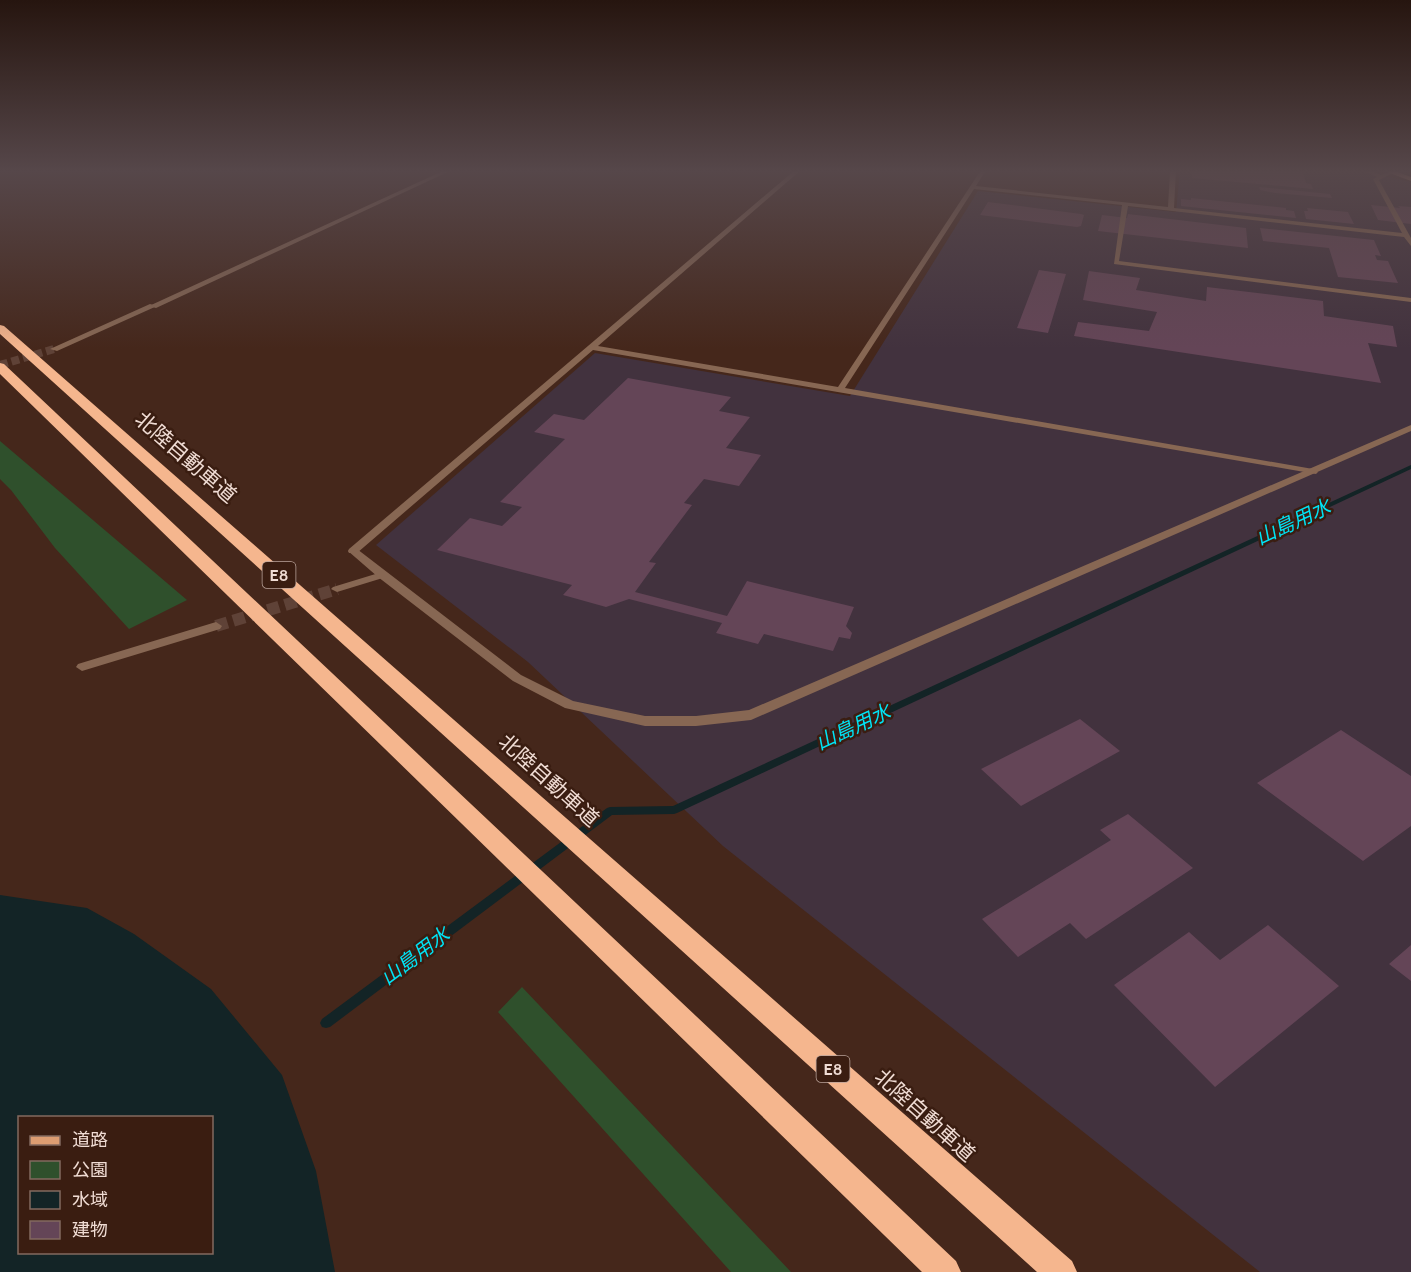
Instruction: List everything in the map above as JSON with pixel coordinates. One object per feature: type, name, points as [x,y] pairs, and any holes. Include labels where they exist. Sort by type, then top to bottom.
[{"type":"highway","name":"北陸自動車道","points":[[0,328],[1061,1272]]},
{"type":"highway","name":"E8","points":[[0,367],[945,1272]]},
{"type":"street","points":[[54,349],[320,229]]},
{"type":"street","points":[[729,229],[353,550],[382,575],[517,678],[570,705],[645,721],[696,721],[751,715],[1411,429]]},
{"type":"street","points":[[840,390],[946,229]]},
{"type":"street","points":[[1121,229],[1116,263],[1411,300]]},
{"type":"street","points":[[1355,229],[1406,235]]},
{"type":"street","points":[[1403,229],[1411,244]]},
{"type":"street","points":[[592,346],[1313,472]]},
{"type":"street","points":[[337,589],[382,575]]},
{"type":"street","points":[[82,667],[216,626]]},
{"type":"shaded area","points":[[954,229],[1411,229],[1411,1272],[1260,1272],[723,846],[528,662],[376,545],[595,353],[850,396]]},
{"type":"green space","points":[[0,441],[187,600],[129,629],[55,548],[0,479]]},
{"type":"green space","points":[[522,987],[791,1272],[731,1272],[498,1012]]},
{"type":"water","points":[[0,895],[87,908],[134,934],[211,989],[282,1075],[316,1171],[335,1272],[0,1272]]},
{"type":"building","points":[[1246,229],[1248,248],[1098,231]]},
{"type":"building","points":[[1260,229],[1374,240],[1381,256],[1375,255],[1377,260],[1388,261],[1398,283],[1338,277],[1329,248],[1263,241]]},
{"type":"building","points":[[1039,270],[1066,274],[1048,333],[1017,328]]},
{"type":"building","points":[[1089,271],[1140,278],[1136,290],[1206,301],[1207,287],[1323,301],[1324,316],[1393,326],[1397,347],[1368,343],[1381,383],[1074,336],[1078,322],[1149,331],[1157,312],[1083,300]]},
{"type":"building","points":[[628,378],[731,397],[719,411],[750,417],[726,448],[761,455],[739,486],[704,479],[684,503],[692,505],[649,562],[656,563],[635,592],[727,616],[747,581],[854,607],[846,626],[852,633],[850,639],[839,637],[833,651],[764,634],[758,644],[716,633],[722,623],[629,599],[606,607],[563,595],[572,585],[437,550],[470,518],[502,526],[522,507],[500,502],[565,439],[534,432],[554,414],[584,420]]},
{"type":"building","points":[[1080,719],[1120,751],[1021,806],[981,769]]},
{"type":"building","points":[[1341,730],[1411,776],[1411,826],[1363,861],[1257,783]]},
{"type":"building","points":[[1128,814],[1193,868],[1086,939],[1070,923],[1018,957],[982,919],[1111,840],[1100,830]]},
{"type":"building","points":[[1268,925],[1339,986],[1215,1087],[1114,985],[1189,932],[1220,960]]},
{"type":"building","points":[[1411,945],[1411,981],[1389,964]]},
{"type":"waterway","name":"山島用水","points":[[326,1023],[610,811],[674,810],[1411,467]]},
{"type":"tunnel","points":[[0,365],[54,349]]},
{"type":"tunnel","points":[[216,626],[337,589]]}]
